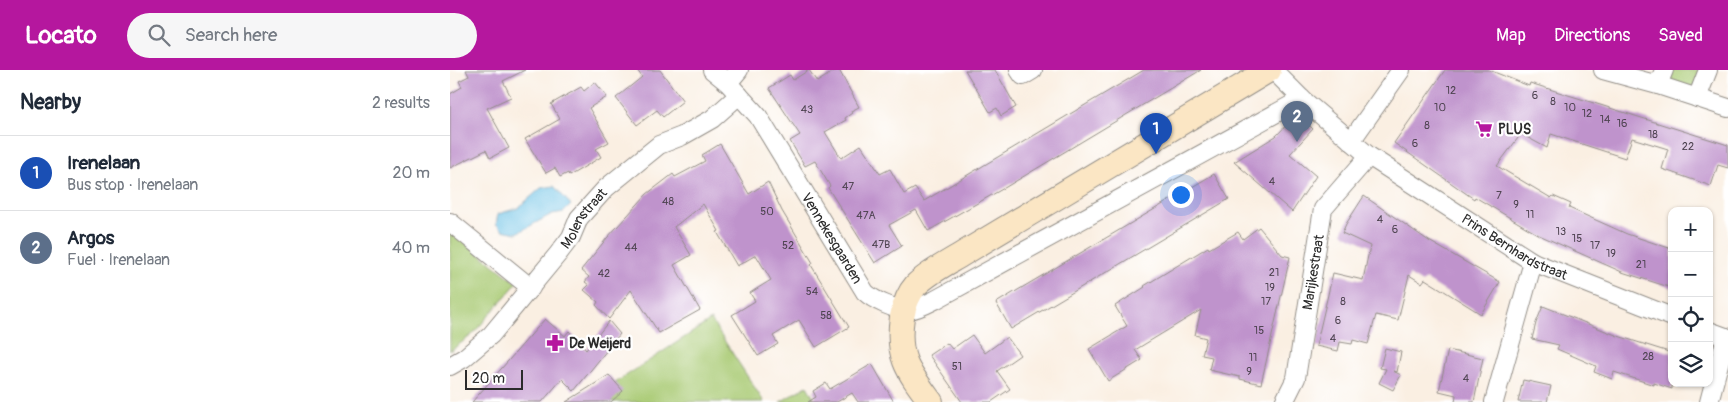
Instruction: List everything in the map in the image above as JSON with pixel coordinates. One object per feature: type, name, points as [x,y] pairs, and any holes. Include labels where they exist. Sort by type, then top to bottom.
[{"type":"main road","points":[[930,402],[903,359],[900,350],[903,310],[910,292],[916,285],[930,274],[1269,70]]},
{"type":"street","name":"Vennekesgaarden","points":[[712,70],[735,83],[758,116],[865,292],[871,298],[903,310]]},
{"type":"street","points":[[1019,70],[1023,76],[1033,70]]},
{"type":"street","name":"Prins Bernhardstraat","points":[[1273,70],[1302,99],[1369,156],[1533,262],[1668,315]]},
{"type":"street","points":[[1351,141],[1401,70]]},
{"type":"street","points":[[1603,70],[1661,77],[1697,98],[1728,108]]},
{"type":"street","points":[[1697,98],[1708,70]]},
{"type":"street","name":"Molenstraat","points":[[450,366],[464,358],[491,335],[531,288],[571,236],[579,218],[606,188],[659,145],[682,136],[712,119],[735,83]]},
{"type":"street","points":[[903,310],[912,310],[935,300],[1302,99]]},
{"type":"street","name":"Marijkestraat","points":[[1284,402],[1296,378],[1322,210],[1369,156]]},
{"type":"street","points":[[450,222],[531,288]]},
{"type":"street","points":[[1494,402],[1533,262]]},
{"type":"street","points":[[1710,402],[1727,337],[1713,332]]},
{"type":"green space","points":[[1668,70],[1701,70],[1695,85],[1689,88],[1664,80]]},
{"type":"green space","points":[[450,231],[517,283],[472,335],[450,351]]},
{"type":"green space","points":[[711,320],[764,402],[604,402],[601,392]]},
{"type":"green space","points":[[807,386],[816,402],[780,402]]},
{"type":"water","points":[[554,186],[571,205],[564,212],[552,214],[517,233],[502,230],[496,224],[498,214],[518,208],[541,188]]},
{"type":"building","points":[[466,70],[525,70],[503,81],[511,97],[487,108],[509,148],[490,158],[486,150],[450,168],[450,94],[462,87],[459,81],[469,76]]},
{"type":"building","points":[[637,70],[660,70],[683,101],[663,117],[657,110],[637,125],[616,98],[642,77]]},
{"type":"building","points":[[809,70],[817,82],[839,70],[859,107],[851,111],[852,113],[845,118],[846,120],[825,132],[841,158],[861,145],[880,174],[890,169],[904,194],[915,188],[924,201],[1144,70],[1201,70],[1006,187],[928,231],[916,210],[889,225],[902,246],[875,263],[828,188],[830,186],[815,161],[805,166],[790,141],[800,135],[769,88],[790,75],[793,80]]},
{"type":"building","points":[[965,70],[995,70],[1016,107],[1001,116],[997,108],[990,112]]},
{"type":"building","points":[[1445,70],[1489,70],[1529,86],[1530,83],[1728,145],[1728,168],[1718,165],[1711,186],[1662,169],[1668,149],[1632,138],[1625,158],[1551,134],[1547,148],[1521,134],[1497,166],[1551,198],[1553,196],[1571,204],[1569,208],[1627,234],[1668,248],[1668,287],[1622,272],[1539,235],[1475,197],[1474,199],[1394,143]]},
{"type":"building","points":[[595,82],[607,97],[589,108],[609,142],[596,149],[601,157],[569,176],[568,173],[560,177],[555,168],[546,173],[525,139],[560,119],[551,104],[581,87],[584,91]]},
{"type":"building","points":[[1297,114],[1313,129],[1290,154],[1316,176],[1292,212],[1234,162],[1276,136]]},
{"type":"building","points":[[720,144],[749,194],[768,182],[782,211],[813,263],[811,265],[849,327],[816,347],[799,320],[773,336],[778,344],[758,356],[732,315],[755,301],[750,293],[771,280],[756,255],[737,266],[703,204],[674,227],[691,255],[674,265],[700,310],[659,333],[631,290],[609,319],[596,305],[598,302],[584,290],[589,285],[585,282],[589,277],[581,270],[647,194],[673,174],[675,177],[705,161],[702,155]]},
{"type":"building","points":[[1214,174],[1229,199],[1011,329],[996,303]]},
{"type":"building","points":[[1364,196],[1429,241],[1500,282],[1481,314],[1425,279],[1422,283],[1409,275],[1398,320],[1376,315],[1368,344],[1353,340],[1352,344],[1340,342],[1338,351],[1316,346],[1333,273],[1363,280],[1370,246],[1342,233]]},
{"type":"building","points":[[1259,227],[1282,255],[1290,257],[1261,384],[1209,370],[1212,357],[1202,355],[1206,338],[1195,335],[1201,310],[1135,350],[1142,360],[1108,381],[1089,349],[1127,326],[1115,306],[1208,247],[1209,249],[1238,232],[1243,239]]},
{"type":"building","points":[[1543,306],[1618,336],[1668,352],[1668,387],[1672,387],[1672,389],[1614,372],[1612,379],[1594,372],[1596,366],[1557,349],[1559,345],[1532,339]]},
{"type":"building","points":[[545,319],[565,336],[569,331],[586,350],[609,321],[620,334],[574,391],[562,379],[542,402],[472,402]]},
{"type":"building","points":[[972,335],[985,353],[1007,337],[1020,355],[997,371],[1010,389],[991,402],[962,402],[929,355],[947,343],[952,349]]},
{"type":"building","points":[[1385,348],[1401,352],[1397,372],[1393,371],[1401,375],[1393,390],[1379,383],[1386,369],[1380,368]]},
{"type":"building","points":[[1448,350],[1483,358],[1474,402],[1455,402],[1456,395],[1439,391]]},
{"type":"building","points":[[872,364],[894,402],[858,402],[852,393],[837,402],[808,402],[816,397],[813,391],[826,383],[830,389]]},
{"type":"building","points":[[609,375],[623,391],[611,402],[566,402]]},
{"type":"building","points":[[1523,380],[1551,386],[1547,402],[1518,402]]},
{"type":"place","name":"PLUS","points":[[1484,129]]},
{"type":"place","name":"Argos","points":[[1297,142]]},
{"type":"place","name":"Irenelaan","points":[[1156,154]]},
{"type":"place","name":"De Weijerd","points":[[555,343]]}]
